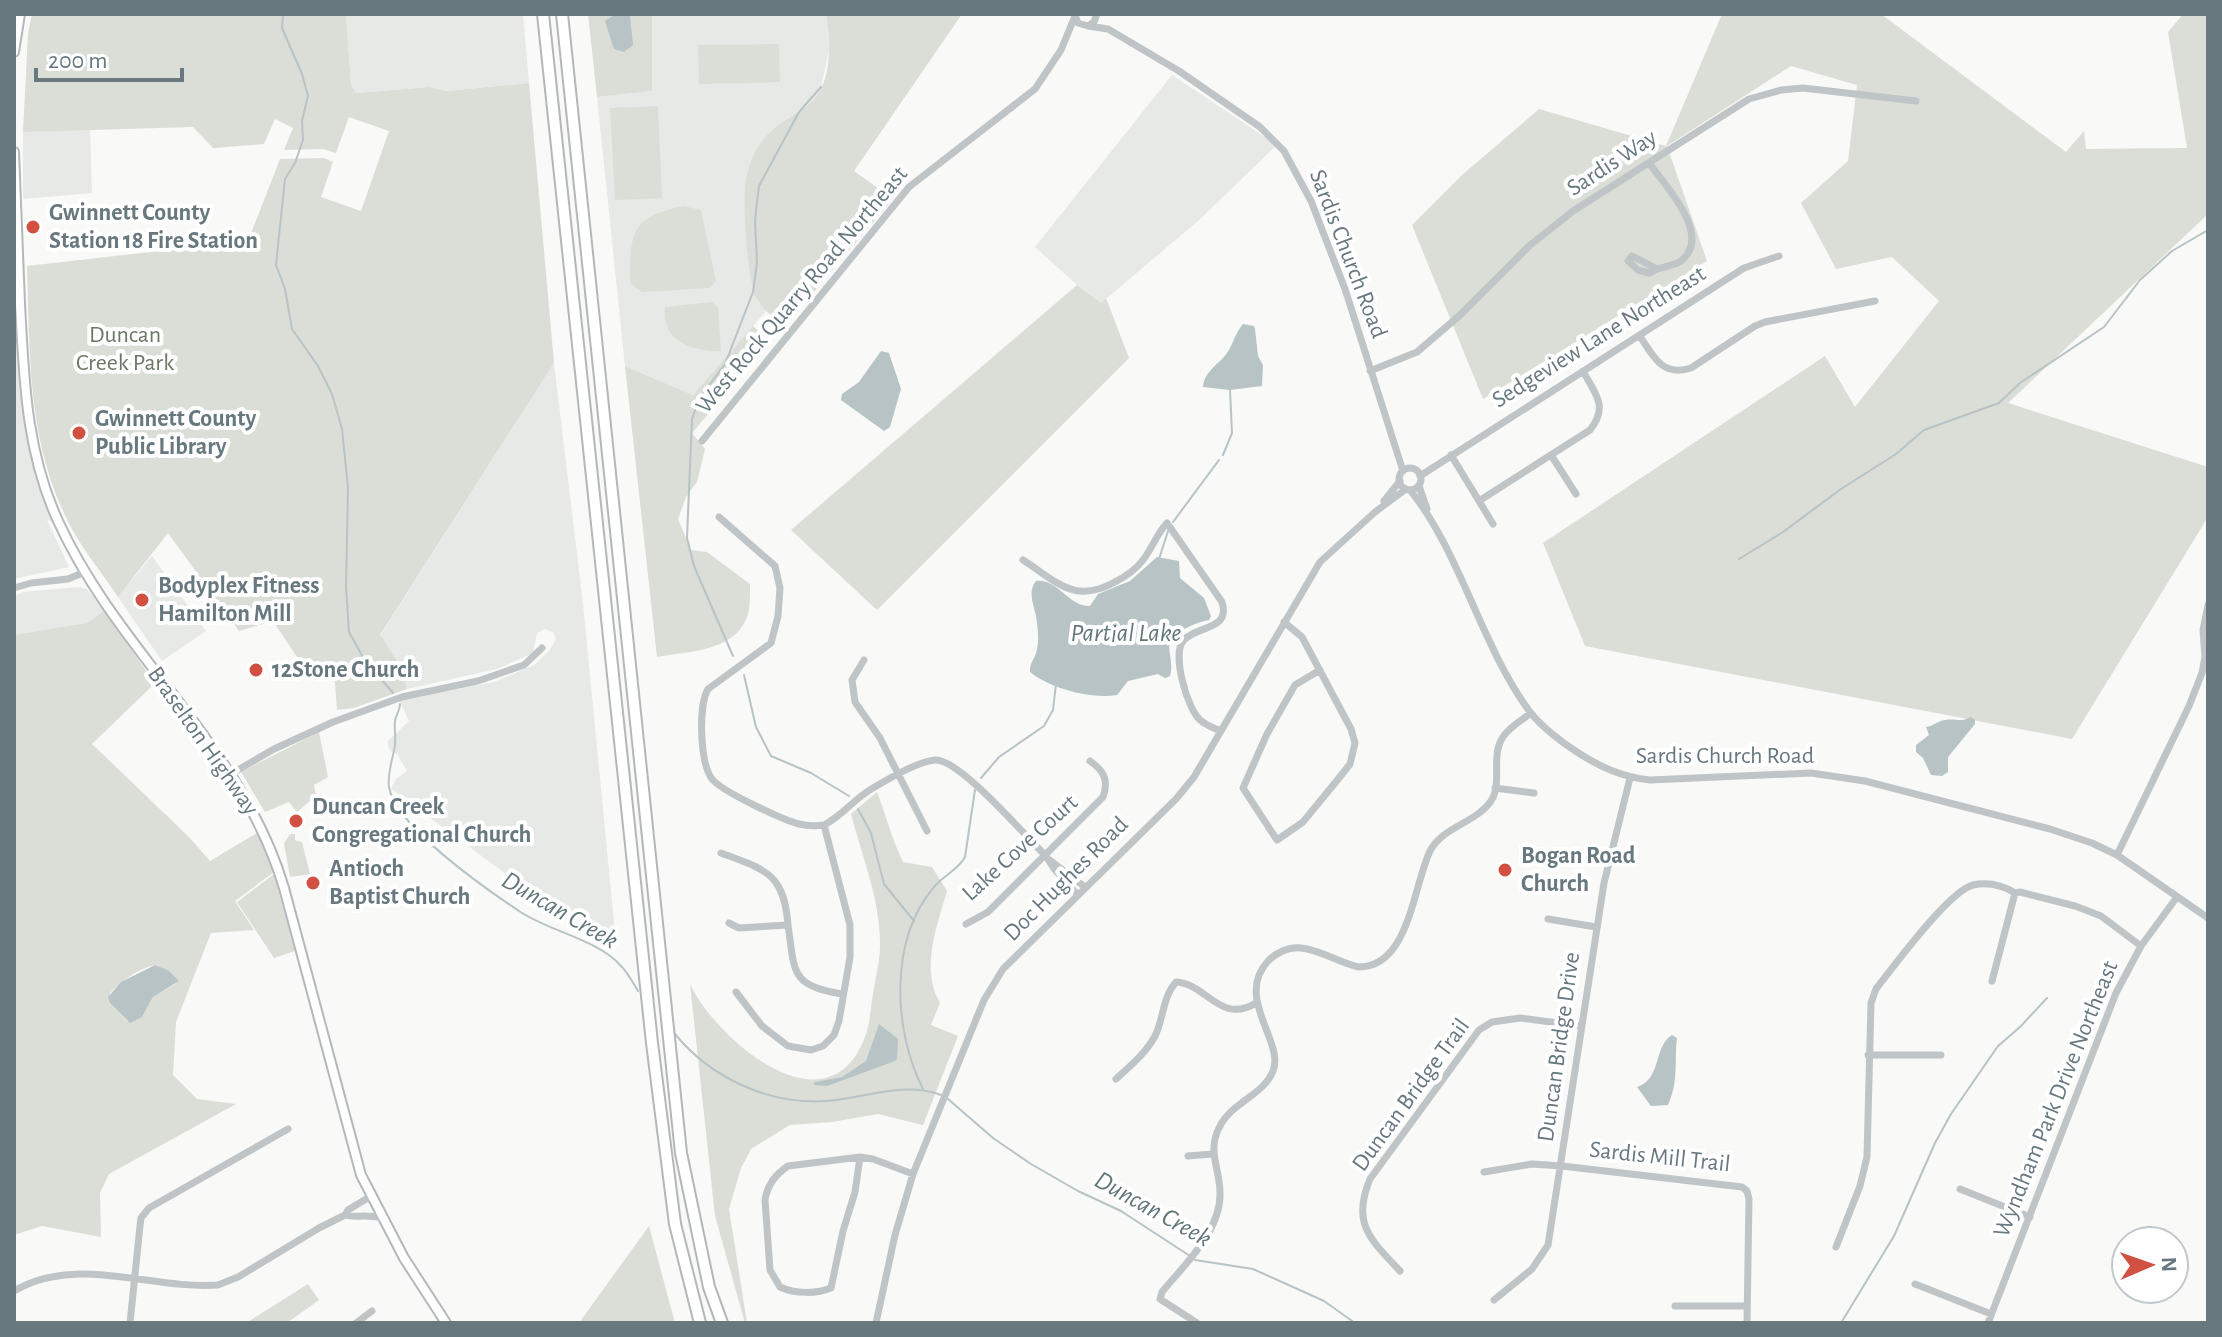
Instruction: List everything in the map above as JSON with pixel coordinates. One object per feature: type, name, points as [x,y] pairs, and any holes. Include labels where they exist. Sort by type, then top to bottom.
[{"type":"highway","points":[[543,14],[656,1073],[675,1224],[700,1323]]},
{"type":"highway","points":[[562,14],[681,1153],[709,1287],[722,1323]]},
{"type":"main road","points":[[14,52],[20,14]]},
{"type":"main road","name":"Braselton Highway","points":[[14,152],[16,258],[24,378],[34,450],[45,490],[85,572],[231,774],[260,823],[277,863],[349,1135],[371,1196],[446,1323]]},
{"type":"street","name":"West Rock Quarry Road Northeast","points":[[702,441],[909,187],[1035,89],[1070,35],[1075,15]]},
{"type":"street","points":[[1075,15],[1078,23],[1086,26]]},
{"type":"street","name":"West Rock Quarry Road Northeast","points":[[1070,35],[1094,22],[1097,15]]},
{"type":"street","name":"Sardis Church Road","points":[[1097,15],[1108,29],[1218,97],[1260,127],[1284,151],[1323,230],[1394,439],[1412,472]]},
{"type":"street","name":"Sardis Church Road","points":[[1086,26],[1108,29]]},
{"type":"street","name":"Sardis Way","points":[[1370,371],[1424,348],[1529,246],[1573,211],[1749,99],[1781,90],[1803,88],[1916,101]]},
{"type":"street","points":[[1649,163],[1687,217],[1693,233],[1691,248],[1680,262],[1657,269]]},
{"type":"street","name":"Sedgeview Lane Northeast","points":[[1412,472],[1448,457],[1744,268],[1779,256]]},
{"type":"street","points":[[1640,336],[1658,364],[1681,372],[1765,322],[1875,301]]},
{"type":"street","points":[[1479,501],[1590,430],[1597,421],[1600,401],[1583,371]]},
{"type":"street","points":[[1551,455],[1576,494]]},
{"type":"street","points":[[1448,457],[1493,524]]},
{"type":"street","points":[[1400,481],[1412,472],[1419,486]]},
{"type":"street","name":"Sardis Church Road","points":[[1400,481],[1437,533]]},
{"type":"street","name":"Doc Hughes Road","points":[[1375,512],[1400,481]]},
{"type":"street","name":"Sardis Church Road","points":[[1419,486],[1437,533],[1498,657],[1531,713],[1590,761],[1630,778],[1650,780],[1811,773],[1864,781],[2050,829],[2117,855],[2208,918]]},
{"type":"street","name":"Doc Hughes Road","points":[[876,1323],[895,1235],[913,1174],[984,1000],[1003,969],[1176,799],[1194,777],[1320,562],[1375,512],[1419,486]]},
{"type":"street","points":[[719,517],[775,566],[780,588],[778,616],[771,643],[708,689],[704,696],[701,717],[707,770],[722,789],[785,819],[800,824],[824,825],[838,818],[870,789],[934,760],[952,764],[1046,856],[1085,887]]},
{"type":"street","points":[[1023,560],[1062,586],[1092,593],[1128,575],[1142,562],[1167,523],[1224,609],[1224,617],[1217,624],[1185,638],[1180,645],[1179,657],[1190,705],[1197,718],[1221,731]]},
{"type":"street","points":[[14,588],[68,579],[85,572]]},
{"type":"street","points":[[2117,855],[2189,706],[2206,658],[2203,630],[2208,605]]},
{"type":"street","points":[[1284,622],[1302,637],[1320,670],[1351,729],[1355,743],[1350,764],[1303,822],[1277,840],[1243,788],[1267,734],[1295,685],[1320,670]]},
{"type":"street","points":[[231,774],[274,749],[333,722],[402,697],[478,681],[524,665],[542,648]]},
{"type":"street","points":[[864,660],[852,680],[855,702],[872,725],[927,831]]},
{"type":"street","points":[[1197,1323],[1160,1299],[1217,1218],[1221,1198],[1212,1154],[1217,1131],[1230,1109],[1261,1087],[1274,1071],[1274,1052],[1256,1003],[1261,969],[1276,953],[1302,948],[1359,967],[1369,967],[1391,954],[1403,931],[1435,842],[1480,813],[1492,800],[1497,750],[1504,735],[1531,713]]},
{"type":"street","name":"Lake Cove Court","points":[[966,924],[988,912],[1103,797],[1106,787],[1103,773],[1090,761]]},
{"type":"street","name":"Duncan Bridge Drive","points":[[1494,1300],[1532,1269],[1548,1245],[1596,927],[1630,778]]},
{"type":"street","points":[[1495,788],[1534,793]]},
{"type":"street","points":[[736,992],[762,1026],[788,1046],[811,1050],[823,1046],[834,1035],[850,957],[850,925],[824,825]]},
{"type":"street","points":[[721,853],[770,874],[786,901],[795,968],[802,981],[817,990],[842,994]]},
{"type":"street","points":[[1046,856],[1077,894]]},
{"type":"street","points":[[1836,1247],[1860,1186],[1867,1157],[1871,1003],[1876,989],[1954,896],[1972,885],[2003,885],[2015,893],[2075,906],[2101,916],[2141,946]]},
{"type":"street","points":[[1992,981],[2015,893]]},
{"type":"street","name":"Wyndham Park Drive Northeast","points":[[1988,1323],[2116,993],[2141,946],[2177,897]]},
{"type":"street","points":[[1548,919],[1596,927]]},
{"type":"street","points":[[729,923],[739,928],[788,925]]},
{"type":"street","points":[[1116,1079],[1149,1046],[1157,1033],[1168,993],[1176,982],[1184,983],[1218,1005],[1232,1010],[1256,1003]]},
{"type":"street","name":"Duncan Bridge Trail","points":[[1400,1271],[1366,1233],[1362,1216],[1365,1193],[1370,1179],[1457,1058],[1479,1030],[1492,1022],[1520,1018],[1581,1026]]},
{"type":"street","points":[[1868,1055],[1941,1055]]},
{"type":"street","points":[[130,1323],[141,1218],[149,1208],[288,1129]]},
{"type":"street","points":[[1188,1156],[1212,1154]]},
{"type":"street","points":[[860,1157],[855,1192],[831,1288],[827,1291],[796,1292],[780,1287],[770,1270],[765,1200],[770,1184],[788,1166],[860,1157],[913,1174]]},
{"type":"street","name":"Sardis Mill Trail","points":[[1484,1172],[1532,1164],[1562,1166],[1736,1185],[1747,1191],[1747,1323]]},
{"type":"street","points":[[1960,1189],[2030,1217]]},
{"type":"street","points":[[14,1291],[42,1278],[60,1275],[218,1285],[238,1277],[345,1215],[371,1196]]},
{"type":"street","points":[[345,1215],[382,1218]]},
{"type":"street","points":[[1915,1284],[1991,1314]]},
{"type":"street","points":[[1675,1306],[1747,1306]]},
{"type":"street","points":[[356,1323],[372,1311]]},
{"type":"shaded area","points":[[346,14],[523,14],[529,83],[447,91],[429,87],[356,93],[351,84]]},
{"type":"shaded area","points":[[652,14],[826,14],[828,26],[829,51],[819,95],[787,119],[757,301],[767,310],[693,395],[625,366],[597,97],[651,91]]},
{"type":"shaded area","points":[[1172,75],[1277,145],[1198,221],[1101,303],[1035,247]]},
{"type":"shaded area","points":[[90,129],[92,193],[23,199],[23,132]]},
{"type":"shaded area","points":[[14,272],[17,274],[24,412],[61,525],[47,520],[69,567],[14,579]]},
{"type":"shaded area","points":[[554,363],[583,604],[615,932],[545,903],[391,789],[396,779],[407,771],[388,746],[388,741],[409,721],[400,701],[494,682],[534,665],[549,651],[556,639],[553,632],[544,629],[537,633],[533,653],[497,669],[407,689],[402,668],[380,636]]},
{"type":"shaded area","points":[[152,556],[206,631],[162,661],[118,597]]},
{"type":"shaded area","points":[[78,587],[87,589],[105,610],[87,623],[14,635],[14,596],[23,592]]},
{"type":"green space","name":"Duncan Creek Park","points":[[32,14],[346,14],[351,84],[356,93],[429,87],[447,91],[529,83],[554,363],[380,635],[402,668],[407,689],[354,708],[337,710],[334,670],[303,666],[273,621],[239,631],[168,533],[118,597],[73,531],[47,467],[34,402],[29,334],[27,266],[248,241],[280,159],[324,158],[333,162],[321,197],[361,211],[389,131],[349,117],[336,153],[323,149],[284,150],[293,128],[275,119],[264,144],[213,148],[193,127],[23,132],[28,33]]},
{"type":"green space","points":[[588,14],[652,14],[652,91],[597,97]]},
{"type":"green space","points":[[826,14],[962,14],[854,171],[893,199],[785,326],[763,308],[754,292],[746,242],[746,179],[754,153],[767,135],[807,106],[822,88],[829,50]]},
{"type":"green space","points":[[1722,14],[1881,14],[2066,152],[2084,131],[2086,149],[2187,148],[2168,32],[2183,14],[2208,14],[2208,214],[2008,403],[2208,467],[2208,517],[2072,739],[1585,646],[1543,543],[1825,356],[1855,407],[1939,301],[1892,257],[1836,269],[1801,203],[1848,161],[1857,85],[1791,66],[1667,146],[1707,261],[1483,399],[1412,225],[1462,175],[1539,109],[1666,146]]},
{"type":"green space","points":[[779,44],[780,82],[699,84],[698,45]]},
{"type":"green space","points":[[658,106],[662,198],[615,200],[610,108]]},
{"type":"green space","points":[[683,206],[701,210],[716,281],[710,288],[642,292],[630,283],[631,252],[637,230],[652,216]]},
{"type":"green space","points":[[1077,285],[1101,303],[1106,298],[1129,358],[877,610],[791,530]]},
{"type":"green space","points":[[712,302],[718,307],[721,351],[690,347],[674,337],[665,319],[665,307]]},
{"type":"green space","points":[[753,326],[770,342],[692,433],[705,449],[697,482],[686,497],[678,519],[691,550],[707,552],[750,584],[749,610],[744,624],[725,642],[698,651],[657,657],[625,366],[693,395]]},
{"type":"green space","points":[[105,610],[146,671],[151,687],[92,744],[210,861],[257,833],[274,872],[235,901],[254,930],[211,933],[176,1022],[173,1075],[197,1099],[236,1104],[109,1174],[100,1193],[101,1237],[42,1226],[14,1235],[14,635],[87,623]],"holes":[[[155,965],[168,970],[177,983],[153,997],[142,1017],[127,1021],[110,1003],[110,993],[137,972]]]},
{"type":"green space","points":[[319,732],[328,777],[314,785],[316,796],[297,812],[289,802],[265,812],[241,772]]},
{"type":"green space","points":[[877,792],[903,862],[932,867],[947,891],[932,947],[931,976],[940,1003],[931,1025],[958,1036],[923,1125],[878,1114],[790,1125],[751,1149],[741,1168],[729,1209],[745,1323],[715,1216],[690,984],[704,1007],[725,1031],[749,1053],[776,1070],[803,1079],[829,1077],[851,1062],[867,1031],[880,946],[874,896],[851,814]]},
{"type":"green space","points":[[290,834],[295,834],[295,840],[302,842],[310,874],[290,877],[284,843]]},
{"type":"green space","points":[[274,874],[295,951],[274,958],[237,902]]},
{"type":"green space","points":[[649,1226],[675,1323],[579,1323]]},
{"type":"green space","points":[[308,1284],[319,1300],[287,1323],[246,1323]]},
{"type":"water","points":[[616,14],[630,16],[633,45],[624,52],[614,49],[605,21]]},
{"type":"water","points":[[1243,324],[1255,329],[1258,356],[1263,365],[1262,386],[1230,390],[1203,387],[1207,375],[1227,353]]},
{"type":"water","points":[[881,351],[889,353],[901,389],[890,427],[884,431],[841,400],[842,394],[859,382]]},
{"type":"water","name":"Partial Lake","points":[[1157,557],[1179,561],[1180,578],[1204,598],[1211,616],[1209,620],[1187,628],[1170,643],[1170,676],[1165,678],[1158,674],[1128,681],[1117,695],[1107,696],[1060,688],[1030,672],[1038,642],[1032,596],[1036,581],[1050,584],[1076,602],[1090,606],[1098,594],[1130,581]]},
{"type":"water","points":[[1971,717],[1975,724],[1948,757],[1948,772],[1942,776],[1931,775],[1923,758],[1916,752],[1916,745],[1929,735],[1926,727]]},
{"type":"water","points":[[155,965],[168,970],[179,981],[153,997],[142,1017],[130,1023],[108,997],[121,982]]},
{"type":"water","points":[[879,1024],[898,1039],[895,1061],[827,1086],[814,1085],[815,1082],[842,1077],[866,1061]]},
{"type":"water","points":[[1672,1035],[1677,1038],[1671,1096],[1668,1105],[1651,1106],[1637,1087],[1650,1077],[1662,1047]]},
{"type":"waterway","name":"Duncan Creek","points":[[283,14],[282,28],[308,96],[302,121],[303,140],[285,179],[276,265],[285,289],[292,329],[318,366],[332,394],[342,429],[348,488],[346,587],[349,632],[364,659],[393,693]]},
{"type":"waterway","points":[[733,656],[694,566],[687,538],[692,419],[699,399],[725,364],[753,292],[759,186],[799,112],[821,87]]},
{"type":"waterway","points":[[1739,559],[1896,454],[1924,430],[1999,403],[2020,383],[2104,327],[2140,280],[2172,251],[2208,230]]},
{"type":"waterway","points":[[1223,455],[1232,433],[1230,390]]},
{"type":"waterway","points":[[1173,522],[1219,460]]},
{"type":"waterway","points":[[1159,559],[1168,531]]},
{"type":"waterway","points":[[744,675],[756,727],[771,756],[811,773],[849,796]]},
{"type":"waterway","points":[[981,778],[999,757],[1044,726],[1053,710],[1056,684]]},
{"type":"waterway","name":"Duncan Creek","points":[[400,704],[395,721],[389,787],[407,820],[444,855],[519,911],[587,942],[611,957],[626,972],[638,991]]},
{"type":"waterway","points":[[923,1089],[913,1066],[901,1013],[903,959],[919,908],[934,887],[965,857],[975,790]]},
{"type":"waterway","points":[[858,809],[871,833],[884,884],[914,921]]},
{"type":"waterway","points":[[1841,1323],[1894,1236],[1951,1114],[1998,1046],[2047,998]]},
{"type":"waterway","name":"Duncan Creek","points":[[675,1034],[689,1050],[724,1076],[743,1086],[783,1098],[826,1101],[898,1090],[941,1095]]},
{"type":"waterway","name":"Duncan Creek","points":[[948,1099],[993,1138],[1031,1164],[1121,1211],[1190,1256]]},
{"type":"waterway","name":"Duncan Creek","points":[[1195,1260],[1253,1269],[1324,1301],[1355,1323]]},
{"type":"place","name":"Gwinnett County Station 18 Fire Station","points":[[33,227]]},
{"type":"place","name":"Gwinnett County Public Library","points":[[79,433]]},
{"type":"place","name":"Bodyplex Fitness Hamilton Mill","points":[[142,600]]},
{"type":"place","name":"12Stone Church","points":[[256,670]]},
{"type":"place","name":"Duncan Creek Congregational Church","points":[[296,821]]},
{"type":"place","name":"Bogan Road Church","points":[[1505,870]]},
{"type":"place","name":"Antioch Baptist Church","points":[[313,883]]}]
